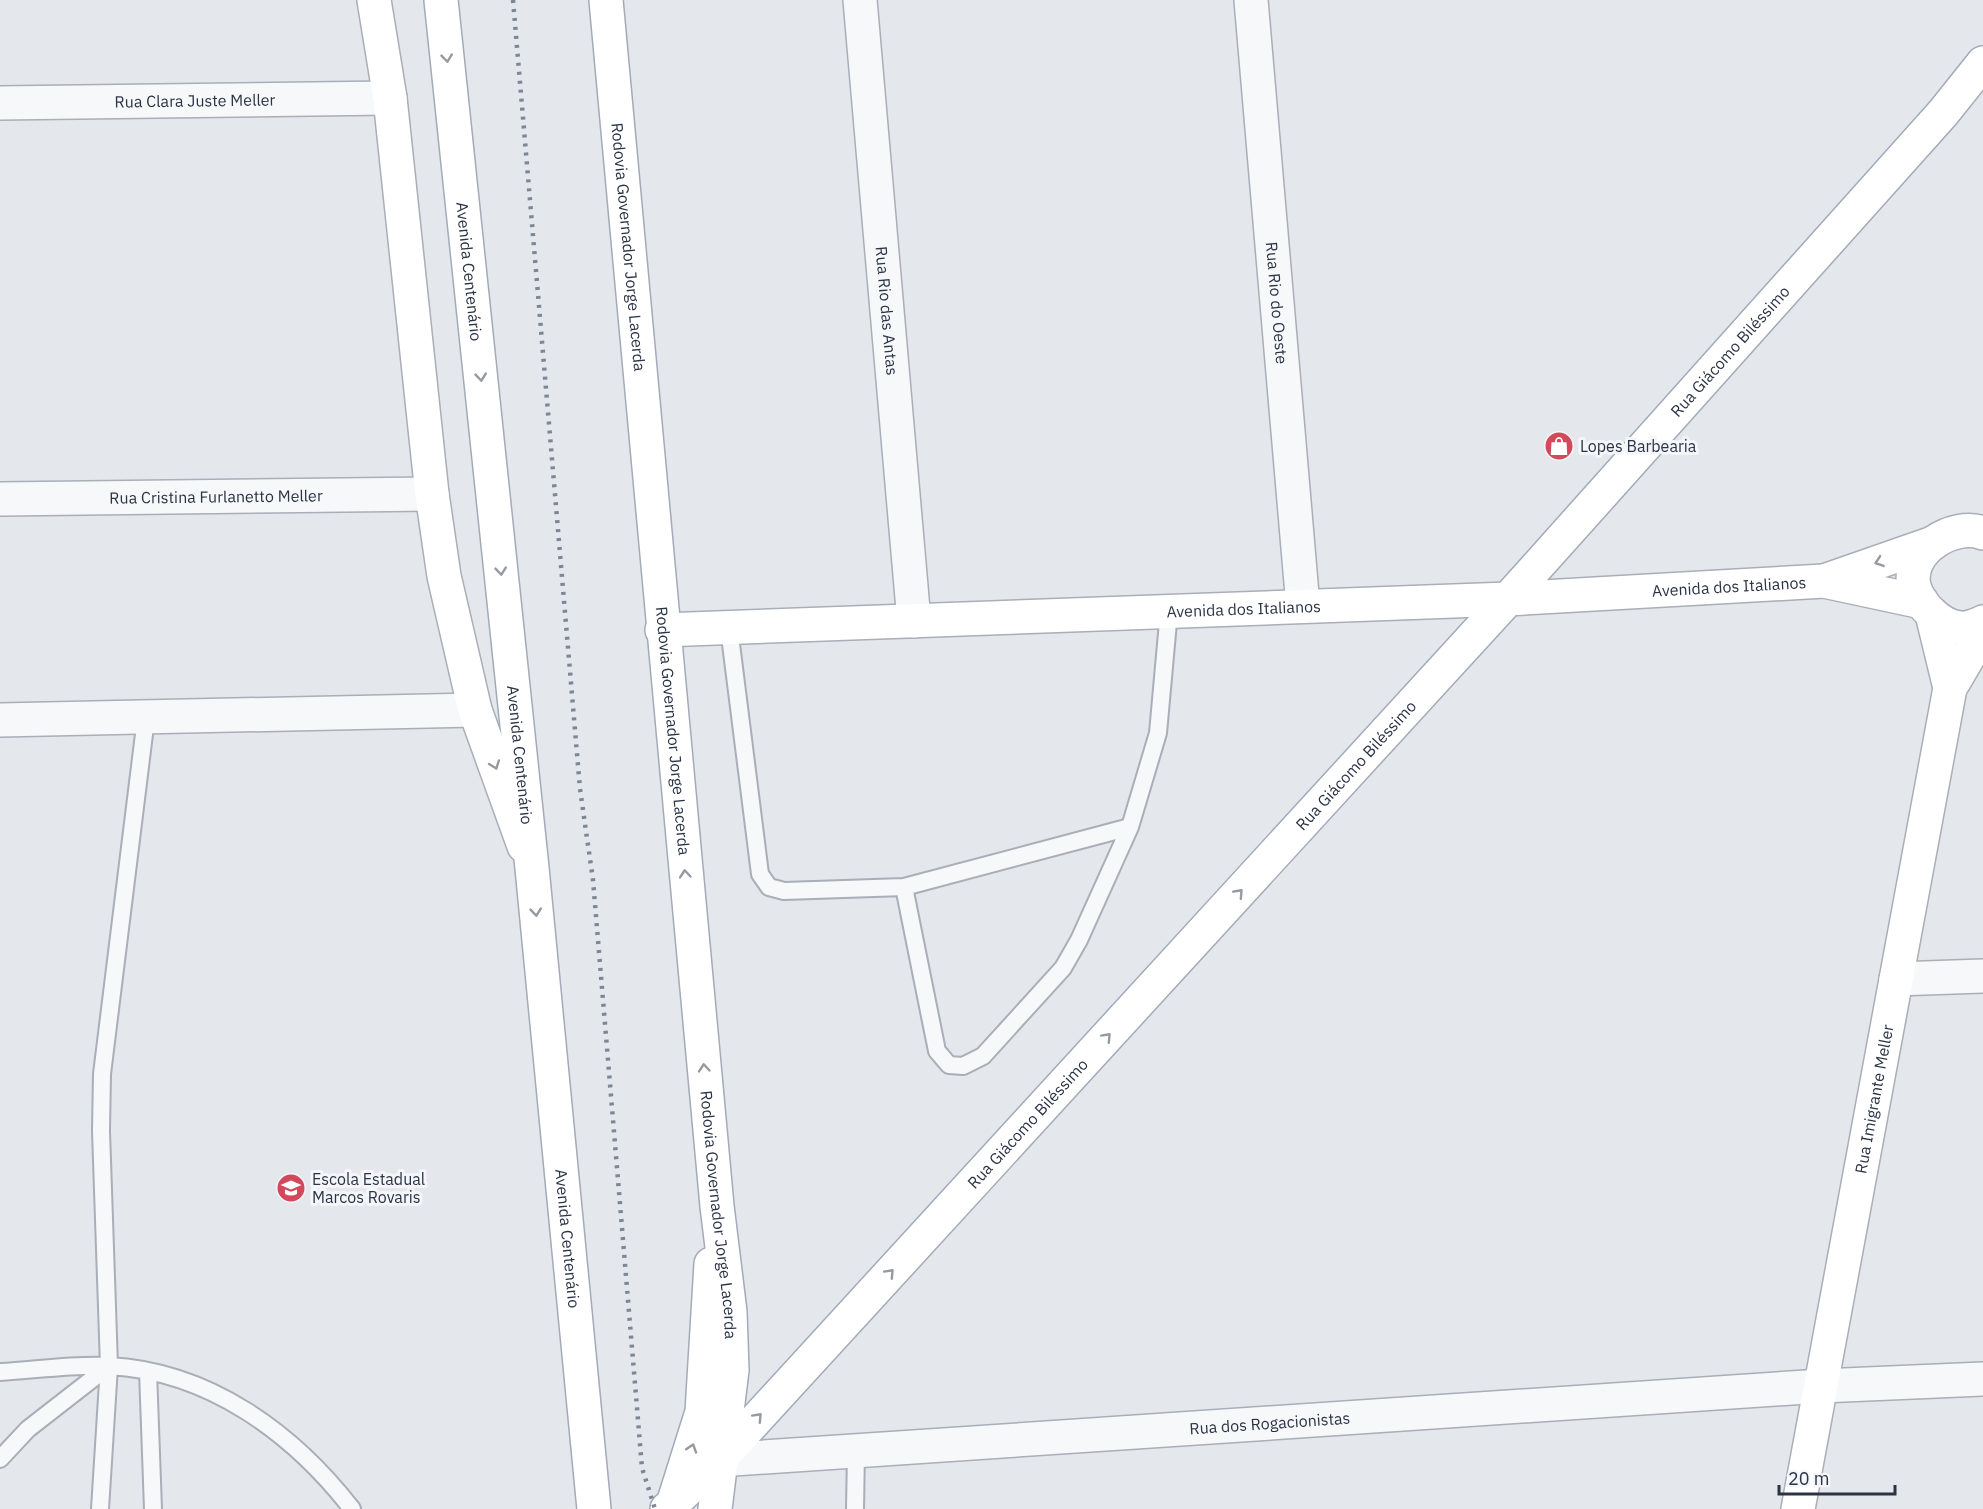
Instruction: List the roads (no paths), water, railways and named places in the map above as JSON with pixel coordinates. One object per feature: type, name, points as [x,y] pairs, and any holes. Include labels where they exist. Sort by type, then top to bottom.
[{"type":"main road","points":[[374,0],[390,98],[432,494],[444,576],[475,710],[532,868]]},
{"type":"main road","name":"Avenida Centenário","points":[[441,0],[532,868],[594,1509]]},
{"type":"main road","name":"Rodovia Governador Jorge Lacerda","points":[[606,0],[662,630],[717,1206],[730,1312],[732,1370],[719,1460]]},
{"type":"main road","name":"Rua Giácomo Biléssimo","points":[[670,1506],[719,1460],[1508,599],[1943,113],[1983,63]]},
{"type":"main road","name":"Avenida dos Italianos","points":[[662,630],[1508,599],[1824,581],[1933,543],[1955,532],[1982,528]]},
{"type":"main road","name":"Rua Imigrante Meller","points":[[1933,543],[1923,555],[1915,571],[1914,586],[1927,608],[1950,688]]},
{"type":"main road","name":"Avenida dos Italianos","points":[[1824,581],[1927,608],[1960,628],[1983,622]]},
{"type":"main road","name":"Rua Imigrante Meller","points":[[1798,1509],[1950,688],[1983,632]]},
{"type":"main road","points":[[670,1506],[702,1412],[706,1310],[717,1206]]},
{"type":"main road","points":[[715,1509],[719,1460]]},
{"type":"street","name":"Rua Rio das Antas","points":[[860,0],[914,621]]},
{"type":"street","name":"Rua Rio do Oeste","points":[[1251,0],[1303,606]]},
{"type":"street","name":"Rua Clara Juste Meller","points":[[0,103],[390,98]]},
{"type":"street","name":"Rua Cristina Furlanetto Meller","points":[[0,498],[432,494]]},
{"type":"street","points":[[0,720],[475,710]]},
{"type":"street","points":[[1896,979],[1983,976]]},
{"type":"street","name":"Rua dos Rogacionistas","points":[[719,1460],[1821,1386],[1983,1379]]},
{"type":"lane","points":[[904,887],[937,1051],[949,1065],[963,1066],[983,1056],[1063,968],[1079,940],[1130,827],[1158,733],[1169,611]]},
{"type":"lane","points":[[729,628],[760,874],[769,887],[784,891],[904,887],[1130,827]]},
{"type":"lane","points":[[100,1509],[108,1366],[101,1131],[102,1074],[146,718]]},
{"type":"lane","points":[[0,1459],[28,1429],[108,1366]]},
{"type":"lane","points":[[0,1372],[108,1366],[173,1377],[215,1393],[262,1420],[304,1454],[352,1509]]},
{"type":"lane","points":[[148,1371],[153,1509]]},
{"type":"lane","points":[[855,1509],[856,1451]]},
{"type":"railway","points":[[513,0],[580,789],[593,880],[642,1468],[655,1509]]},
{"type":"place","name":"Lopes Barbearia","points":[[1559,446]]},
{"type":"place","name":"Escola Estadual Marcos Rovaris","points":[[291,1188]]}]
